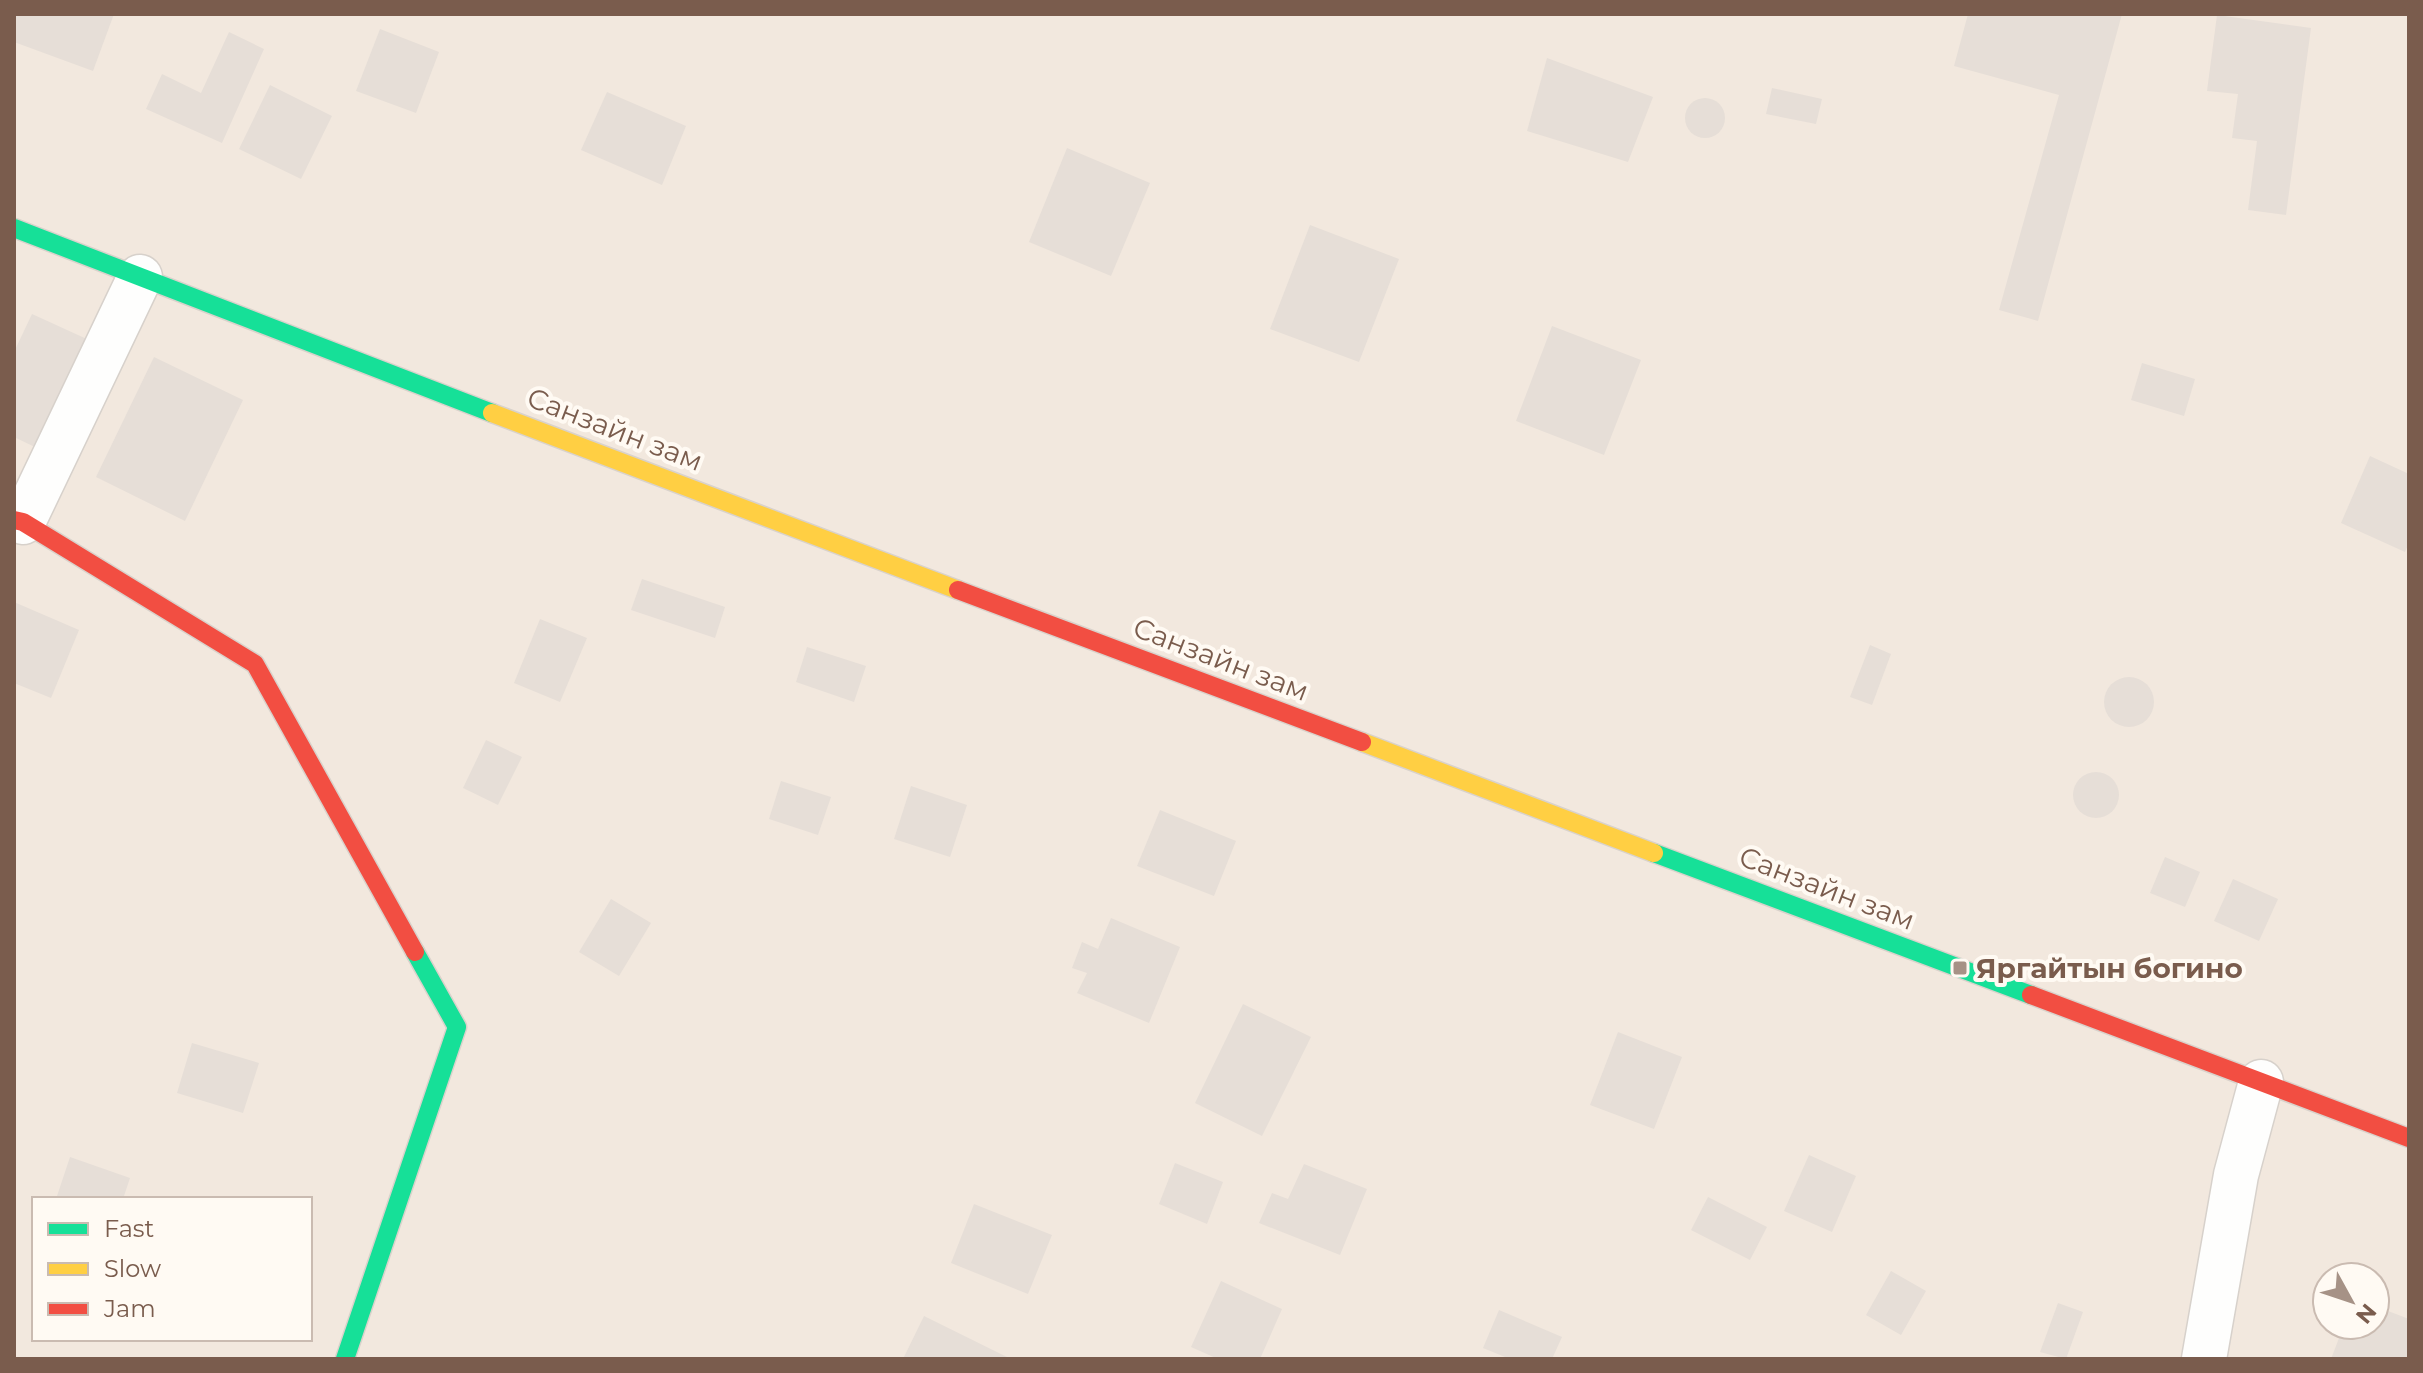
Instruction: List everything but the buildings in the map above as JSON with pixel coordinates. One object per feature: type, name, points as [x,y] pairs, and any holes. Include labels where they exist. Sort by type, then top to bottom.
[{"type":"main road","name":"Санзайн зам","points":[[14,228],[492,413],[2409,1138]]},
{"type":"main road","points":[[18,521],[255,664],[457,1027],[345,1359]]},
{"type":"street","points":[[18,521],[140,277]]},
{"type":"street","points":[[2204,1359],[2236,1175],[2261,1082]]},
{"type":"shaded area","points":[[14,14],[2409,14],[2409,1359],[14,1359]]},
{"type":"traffic: fast","points":[[14,228],[492,413]]},
{"type":"traffic: fast","points":[[1654,853],[2031,995]]},
{"type":"traffic: fast","points":[[345,1359],[457,1027],[415,952]]},
{"type":"traffic: slow","points":[[492,413],[958,590]]},
{"type":"traffic: slow","points":[[1362,742],[1654,853]]},
{"type":"traffic: jam","points":[[14,520],[23,522],[255,664],[415,952]]},
{"type":"traffic: jam","points":[[958,590],[1362,742]]},
{"type":"traffic: jam","points":[[2031,995],[2409,1138]]},
{"type":"place","name":"Яргайтын богино","points":[[1960,968]]}]
